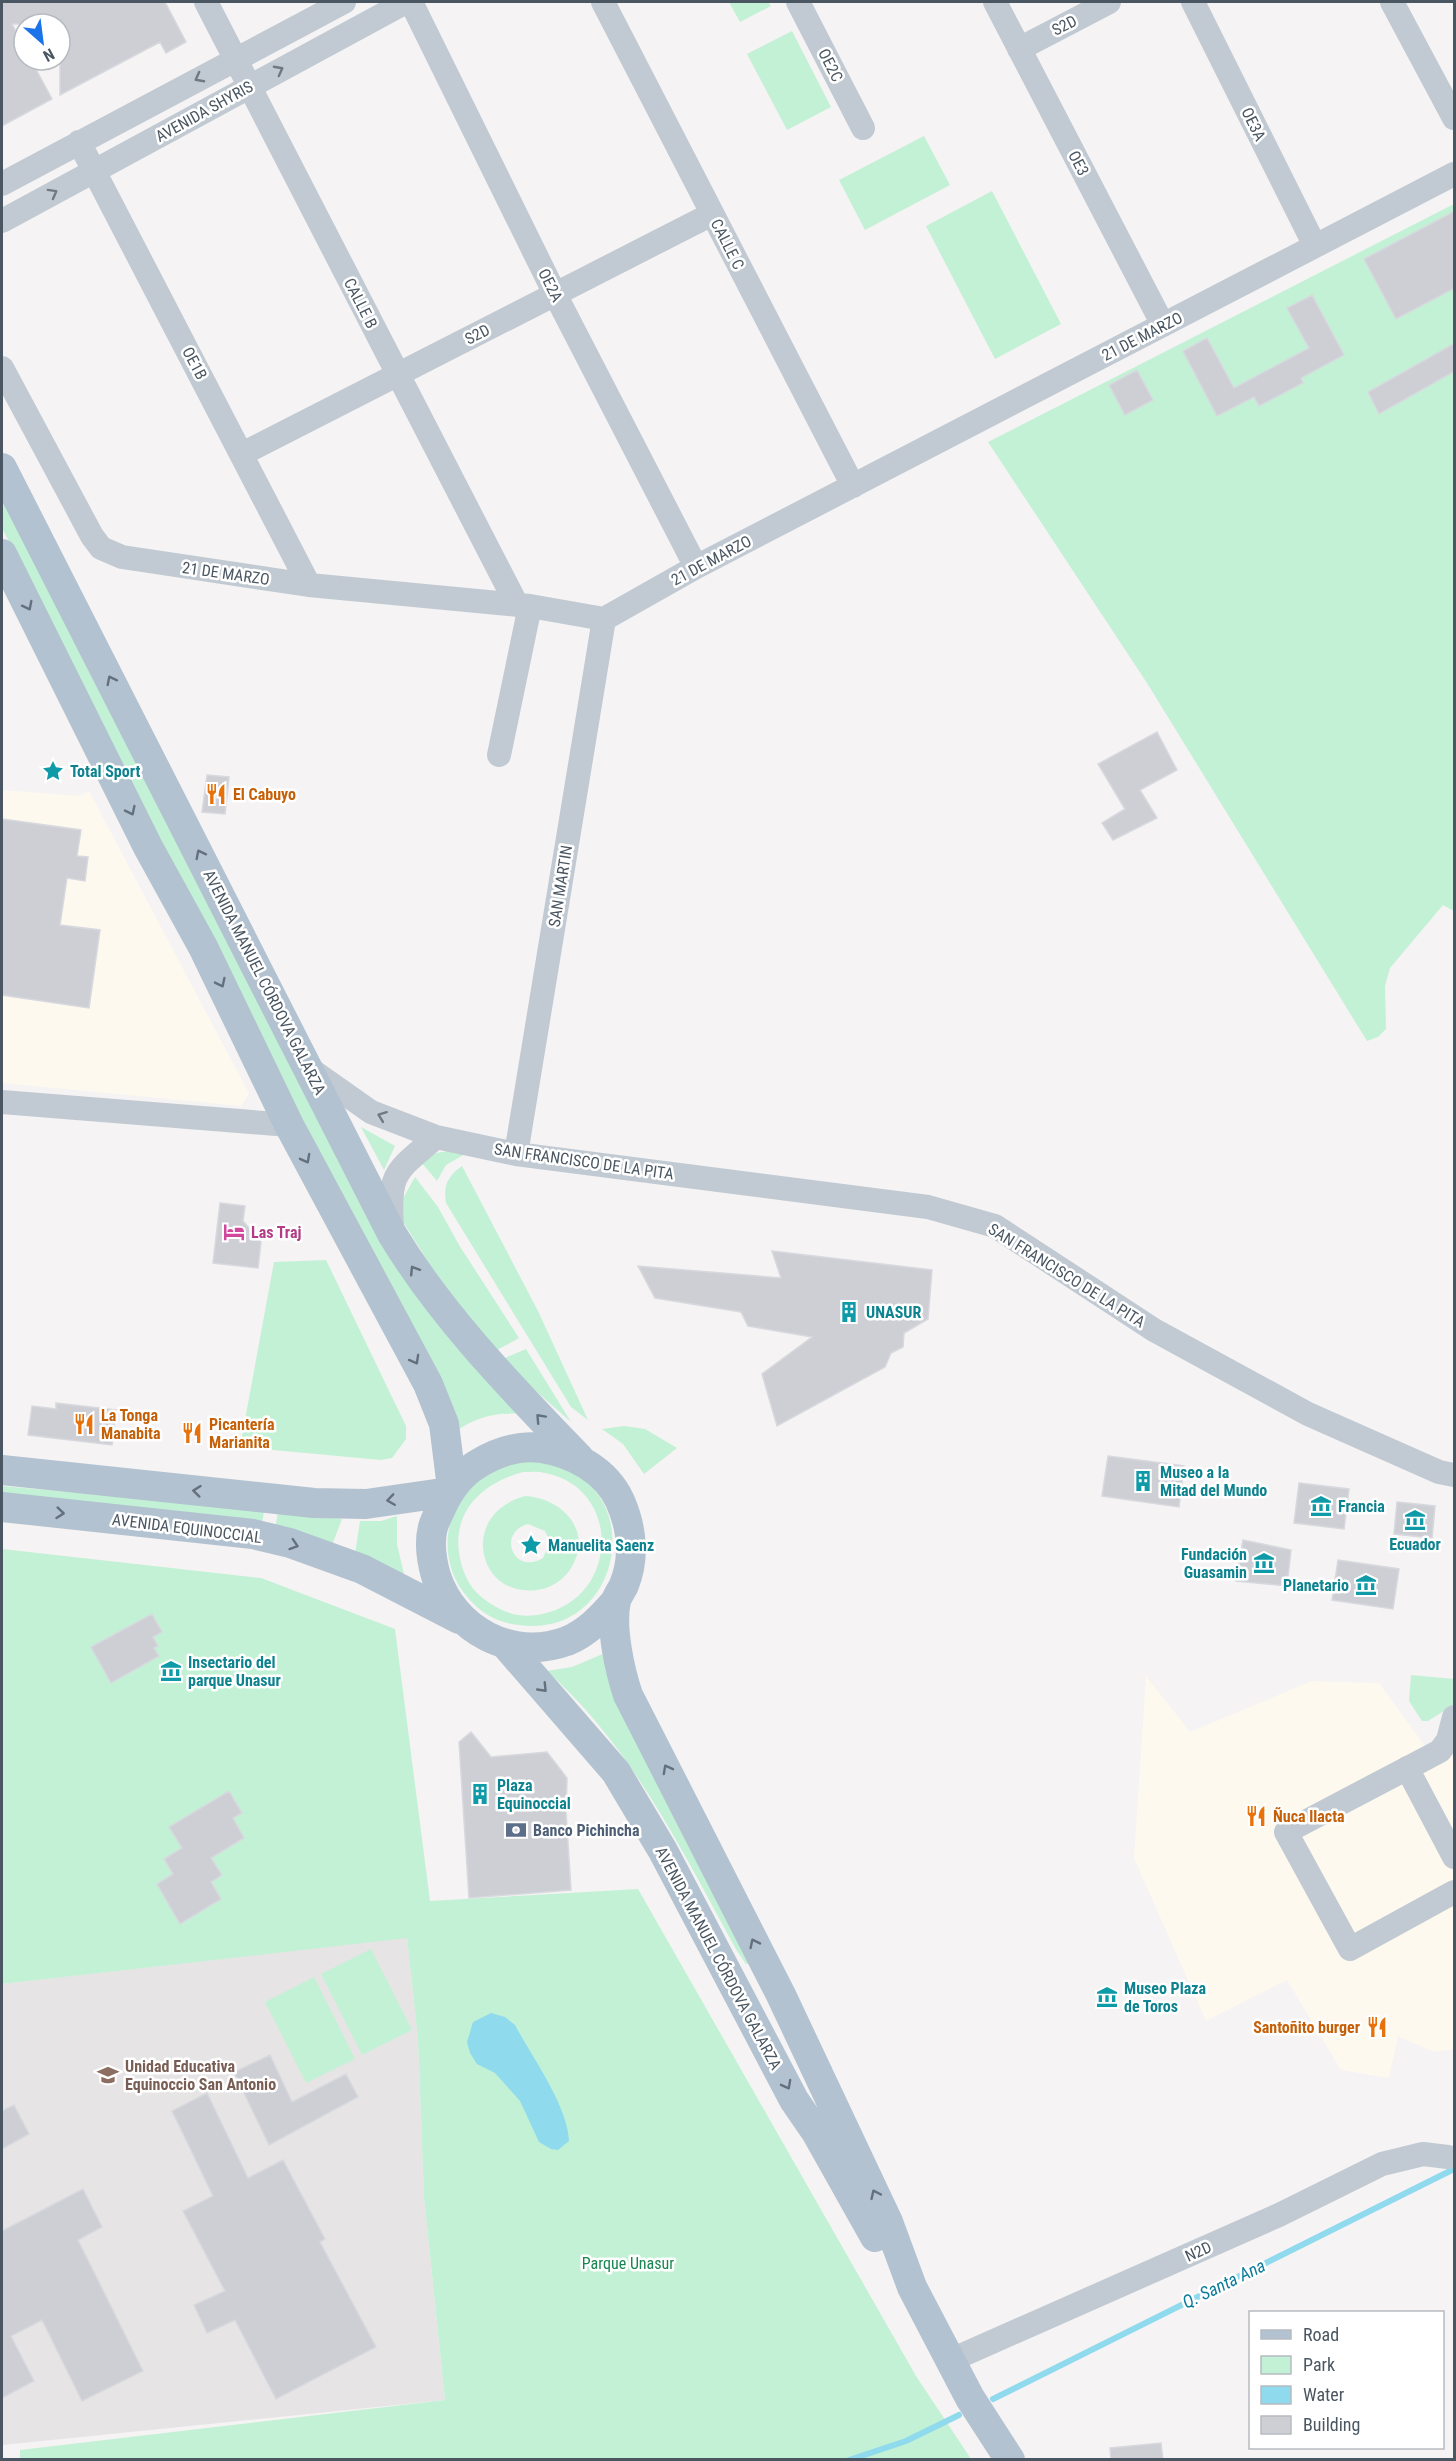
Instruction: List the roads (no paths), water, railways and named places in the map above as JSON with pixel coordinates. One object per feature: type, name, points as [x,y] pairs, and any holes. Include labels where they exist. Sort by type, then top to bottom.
[{"type":"main road","name":"AVENIDA MANUEL CÓRDOVA GALARZA","points":[[2,468],[392,1234],[418,1277],[462,1333],[580,1460]]},
{"type":"main road","points":[[2,554],[148,847],[203,947],[289,1125],[428,1384],[444,1424],[450,1490]]},
{"type":"main road","points":[[542,1448],[558,1451],[580,1460],[608,1483],[620,1500],[630,1532],[630,1568],[616,1601],[595,1625],[567,1641],[537,1647],[505,1644],[485,1637],[463,1622],[442,1595],[432,1562],[433,1528],[450,1490],[466,1471],[486,1458],[509,1450],[542,1448]]},
{"type":"main road","points":[[2,1470],[314,1503],[366,1504],[450,1490]]},
{"type":"main road","name":"AVENIDA EQUINOCCIAL","points":[[2,1507],[253,1534],[290,1543],[362,1569],[463,1622]]},
{"type":"main road","name":"AVENIDA MANUEL CÓRDOVA GALARZA","points":[[616,1601],[617,1654],[628,1695],[768,1973],[883,2212],[908,2269],[912,2287]]},
{"type":"main road","name":"AVENIDA MANUEL CÓRDOVA GALARZA","points":[[505,1644],[616,1772],[663,1851],[794,2100],[816,2132],[884,2252],[912,2287],[950,2361],[1010,2460]]},
{"type":"main road","points":[[737,1989],[768,1973]]},
{"type":"street","name":"CALLE B","points":[[206,2],[398,375],[523,605]]},
{"type":"street","name":"AVENIDA SHYRIS","points":[[2,184],[344,2]]},
{"type":"street","name":"AVENIDA SHYRIS","points":[[2,221],[250,85],[409,2]]},
{"type":"street","name":"OE2A","points":[[409,2],[555,294],[696,567]]},
{"type":"street","name":"CALLE C","points":[[603,2],[853,486]]},
{"type":"street","name":"OE2C","points":[[798,2],[863,128]]},
{"type":"street","name":"OE3","points":[[995,2],[1163,325]]},
{"type":"street","name":"S2D","points":[[1018,49],[1109,2]]},
{"type":"street","name":"OE3A","points":[[1194,2],[1315,246]]},
{"type":"street","points":[[1392,2],[1455,118]]},
{"type":"street","name":"OE1B","points":[[79,142],[309,585]]},
{"type":"street","name":"21 DE MARZO","points":[[2,368],[92,536],[101,548],[122,557],[309,585],[523,605],[604,619],[696,567],[1455,174]]},
{"type":"street","name":"S2D","points":[[242,454],[712,214]]},
{"type":"street","points":[[499,755],[523,605]]},
{"type":"street","name":"SAN MARTIN","points":[[516,1154],[604,619]]},
{"type":"street","name":"SAN FRANCISCO DE LA PITA","points":[[310,1069],[371,1112],[436,1137],[516,1154],[928,1207],[995,1226],[1154,1330],[1308,1414],[1439,1472],[1455,1475]]},
{"type":"street","points":[[2,1102],[289,1125]]},
{"type":"street","points":[[392,1234],[389,1194],[398,1171],[436,1137]]},
{"type":"street","points":[[1455,1717],[1448,1740],[1440,1751],[1286,1832],[1350,1949],[1455,1892]]},
{"type":"street","points":[[1407,1768],[1455,1857]]},
{"type":"street","name":"N2D","points":[[950,2361],[1279,2215],[1382,2164],[1424,2154],[1448,2157]]},
{"type":"water","points":[[491,2013],[505,2017],[515,2025],[556,2097],[563,2113],[569,2141],[558,2150],[539,2142],[520,2101],[495,2073],[477,2064],[470,2053],[467,2042],[473,2022]]},
{"type":"waterway","name":"Q. Santa Ana","points":[[993,2399],[1454,2169]]},
{"type":"waterway","name":"Q. Santa Ana","points":[[849,2460],[906,2441],[959,2415]]},
{"type":"place","name":"Total Sport","points":[[53,771]]},
{"type":"place","name":"El Cabuyo","points":[[216,794]]},
{"type":"place","name":"Las Traj","points":[[234,1232]]},
{"type":"place","name":"UNASUR","points":[[849,1312]]},
{"type":"place","name":"La Tonga Manabita","points":[[84,1424]]},
{"type":"place","name":"Picantería Marianita","points":[[192,1433]]},
{"type":"place","name":"Museo a la Mitad del Mundo","points":[[1143,1481]]},
{"type":"place","name":"Francia","points":[[1321,1506]]},
{"type":"place","name":"Ecuador","points":[[1415,1520]]},
{"type":"place","name":"Manuelita Saenz","points":[[531,1545]]},
{"type":"place","name":"Fundación Guasamin","points":[[1264,1563]]},
{"type":"place","name":"Planetario","points":[[1366,1585]]},
{"type":"place","name":"Insectario del parque Unasur","points":[[171,1671]]},
{"type":"place","name":"Plaza Equinoccial","points":[[480,1794]]},
{"type":"place","name":"Ñuca llacta","points":[[1256,1816]]},
{"type":"place","name":"Banco Pichincha","points":[[516,1830]]},
{"type":"place","name":"Museo Plaza de Toros","points":[[1107,1997]]},
{"type":"place","name":"Santoñito burger","points":[[1377,2027]]},
{"type":"place","name":"Unidad Educativa Equinoccio San Antonio","points":[[108,2075]]},
{"type":"park label","name":"Parque Unasur","points":[[628,2263]]}]
